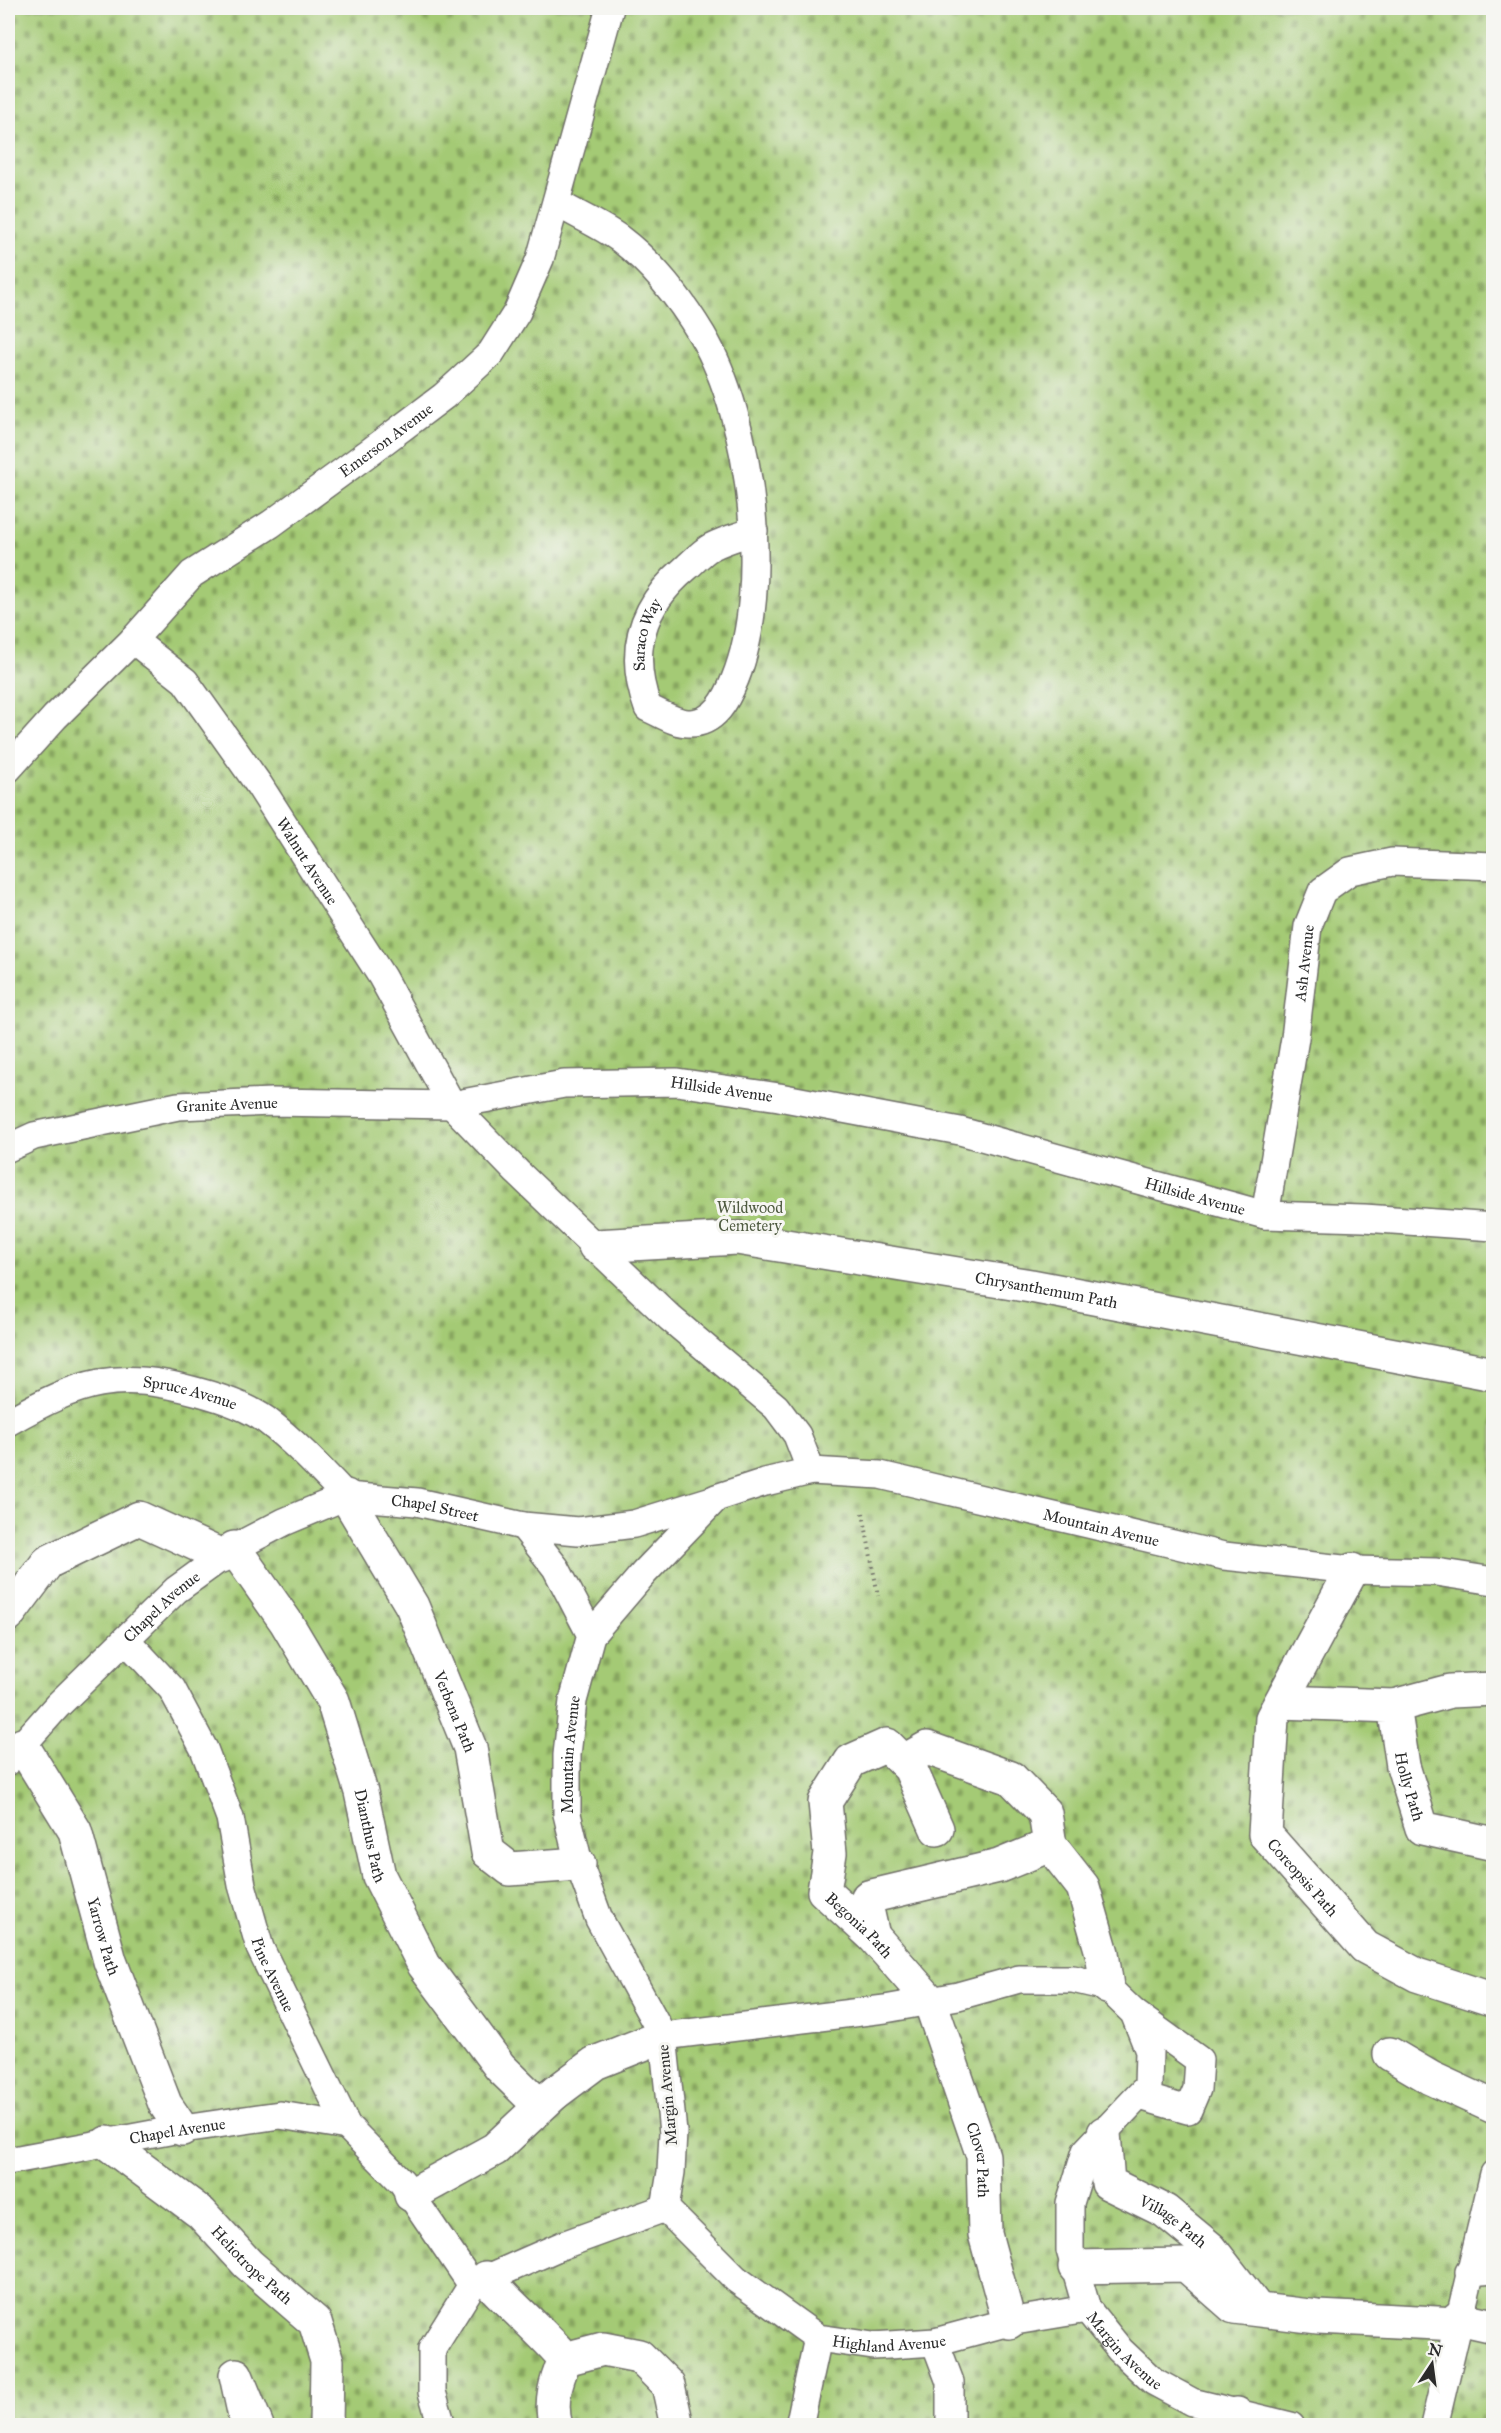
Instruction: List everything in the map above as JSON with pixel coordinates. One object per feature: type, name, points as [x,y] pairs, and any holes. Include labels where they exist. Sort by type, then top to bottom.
[{"type":"street","name":"Chrysanthemum Path","points":[[595,1246],[737,1238],[1031,1286],[1494,1374]]},
{"type":"street","name":"Verbena Path","points":[[346,1496],[412,1606],[470,1748],[488,1852],[510,1869],[579,1864]]},
{"type":"street","points":[[8,1615],[48,1562],[139,1518],[228,1552]]},
{"type":"street","name":"Dianthus Path","points":[[228,1552],[285,1622],[333,1701],[361,1792],[379,1876],[424,1965],[500,2067],[539,2106]]},
{"type":"street","name":"Coreopsis Path","points":[[1352,1570],[1272,1718],[1265,1834],[1365,1947],[1417,1975],[1494,2000]]},
{"type":"street","points":[[1281,1702],[1395,1706],[1450,1691],[1494,1689]]},
{"type":"street","name":"Holly Path","points":[[1395,1706],[1402,1766],[1422,1828],[1494,1844]]},
{"type":"street","name":"Begonia Path","points":[[904,1761],[887,1745],[851,1761],[825,1802],[830,1853],[824,1891],[873,1936],[930,2001]]},
{"type":"street","points":[[937,1829],[910,1768],[904,1761],[927,1748],[1011,1778],[1045,1813],[1050,1845],[1083,1887],[1102,1953],[1107,1987]]},
{"type":"street","name":"Yarrow Path","points":[[15,1753],[75,1831],[110,1961],[165,2104],[182,2129]]},
{"type":"street","points":[[873,1936],[867,1909],[868,1897],[999,1866],[1050,1845]]},
{"type":"street","name":"Clover Path","points":[[930,2001],[983,2156],[985,2234],[1009,2322]]},
{"type":"street","points":[[411,2195],[495,2149],[539,2106],[595,2063],[663,2036]]},
{"type":"street","points":[[1390,2054],[1431,2078],[1494,2107]]},
{"type":"street","name":"Village Path","points":[[1104,2133],[1108,2183],[1165,2211],[1211,2249],[1259,2311]]},
{"type":"street","name":"Heliotrope Path","points":[[107,2143],[201,2213],[248,2264],[315,2322],[327,2361],[326,2426]]},
{"type":"street","name":"Village Path","points":[[1075,2267],[1186,2265],[1234,2307],[1259,2311],[1318,2317],[1457,2321],[1494,2326]]},
{"type":"street","points":[[479,2281],[546,2335],[566,2359]]},
{"type":"street","points":[[566,2359],[603,2349],[639,2356],[668,2385],[677,2426]]},
{"type":"street","points":[[556,2426],[551,2410],[557,2379],[566,2359]]},
{"type":"street","points":[[247,2426],[236,2375],[257,2426]]},
{"type":"lane","name":"Emerson Avenue","points":[[8,769],[55,717],[133,640],[192,574],[271,524],[371,451],[444,396],[491,352],[517,312],[540,259],[609,8]]},
{"type":"lane","name":"Saraco Way","points":[[557,203],[620,239],[663,279],[703,336],[724,385],[740,444],[754,531],[753,611],[743,659],[728,696],[712,717],[690,723],[648,708],[639,684],[639,645],[647,611],[671,580],[710,548],[754,531]]},
{"type":"lane","name":"Walnut Avenue","points":[[133,640],[185,681],[259,785],[382,977],[452,1106]]},
{"type":"lane","name":"Ash Avenue","points":[[1265,1215],[1295,1038],[1308,926],[1322,891],[1350,871],[1392,862],[1494,866]]},
{"type":"lane","name":"Hillside Avenue","points":[[452,1106],[564,1084],[677,1082],[779,1096],[960,1131],[1265,1215],[1364,1218],[1494,1227]]},
{"type":"lane","name":"Granite Avenue","points":[[8,1148],[34,1136],[178,1106],[272,1102],[452,1106]]},
{"type":"lane","points":[[452,1106],[670,1318],[776,1407],[797,1435],[811,1471]]},
{"type":"lane","name":"Spruce Avenue","points":[[8,1422],[53,1396],[116,1379],[159,1381],[218,1397],[265,1419],[346,1496]]},
{"type":"lane","name":"Mountain Avenue","points":[[524,1526],[578,1531],[634,1524],[765,1482],[811,1471],[880,1475],[1224,1556],[1352,1570],[1436,1572],[1494,1581]]},
{"type":"lane","name":"Chapel Street","points":[[346,1496],[417,1502],[524,1526]]},
{"type":"lane","name":"Chapel Avenue","points":[[15,1753],[57,1706],[176,1590],[228,1552],[284,1522],[346,1496]]},
{"type":"lane","name":"Mountain Avenue","points":[[663,2036],[600,1919],[579,1864],[567,1814],[567,1755],[573,1701],[591,1635],[644,1573],[716,1498]]},
{"type":"lane","points":[[524,1526],[555,1568],[591,1635]]},
{"type":"lane","name":"Pine Avenue","points":[[126,1640],[172,1689],[204,1749],[230,1818],[242,1885],[260,1948],[347,2126],[402,2182],[479,2281]]},
{"type":"lane","name":"Margin Avenue","points":[[665,2208],[671,2172],[673,2132],[663,2036],[784,2023],[930,2001],[1019,1979],[1073,1979],[1107,1987],[1134,2013],[1199,2060],[1197,2089],[1188,2110],[1140,2096]]},
{"type":"lane","name":"Margin Avenue","points":[[1134,2013],[1149,2051],[1148,2086],[1086,2151],[1070,2203],[1070,2250],[1087,2309],[1120,2350],[1153,2381],[1231,2420],[1290,2426]]},
{"type":"lane","name":"Chapel Avenue","points":[[8,2161],[182,2129],[280,2115],[347,2126]]},
{"type":"lane","points":[[1434,2426],[1457,2321],[1481,2271],[1494,2174]]},
{"type":"lane","points":[[442,2426],[432,2392],[432,2349],[479,2281],[563,2245],[665,2208]]},
{"type":"lane","name":"Highland Avenue","points":[[665,2208],[736,2279],[818,2338],[873,2346],[935,2342],[1009,2322],[1087,2309]]},
{"type":"lane","points":[[799,2426],[818,2338]]},
{"type":"lane","points":[[935,2342],[950,2382],[950,2426]]},
{"type":"path","points":[[856,1474],[878,1596]]},
{"type":"green space","name":"Wildwood Cemetery","points":[[8,8],[1493,8],[1493,2425],[8,2425]]}]
